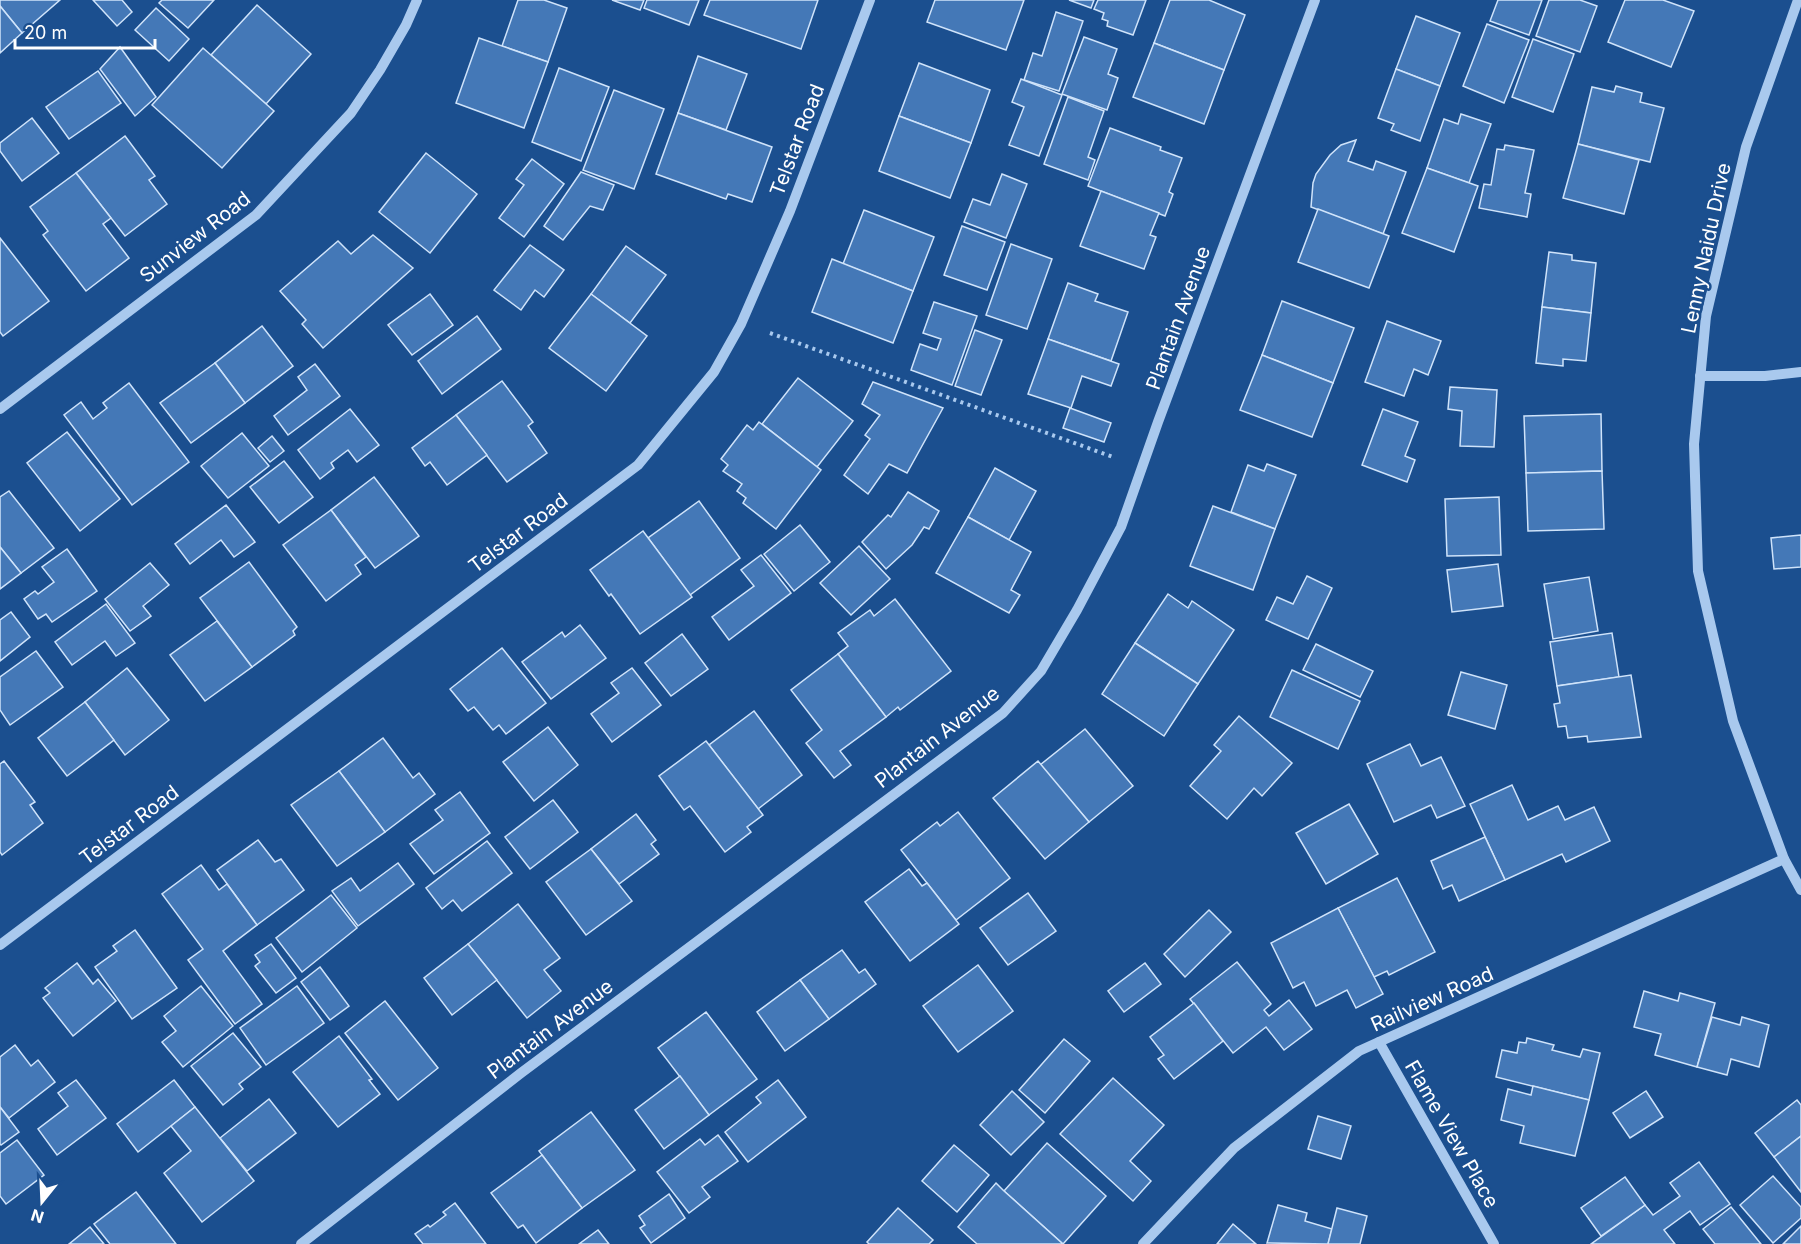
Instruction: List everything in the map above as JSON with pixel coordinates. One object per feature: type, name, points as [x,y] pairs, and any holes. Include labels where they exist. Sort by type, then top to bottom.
[{"type":"street","name":"Sunview Road","points":[[0,409],[256,215],[351,113],[380,70],[406,25],[417,0]]},
{"type":"street","name":"Telstar Road","points":[[0,945],[638,465],[714,372],[741,324],[789,211],[870,0]]},
{"type":"street","name":"Plantain Avenue","points":[[301,1244],[521,1073],[1003,713],[1041,671],[1077,610],[1121,527],[1315,0]]},
{"type":"street","name":"Lenny Naidu Drive","points":[[1798,0],[1746,147],[1706,316],[1694,444],[1698,571],[1733,721],[1784,859],[1801,890]]},
{"type":"street","points":[[1700,376],[1765,376],[1801,372]]},
{"type":"street","name":"Railview Road","points":[[1143,1244],[1234,1148],[1359,1051],[1784,859]]},
{"type":"street","name":"Flame View Place","points":[[1379,1042],[1494,1244]]},
{"type":"path","points":[[741,324],[787,338],[1142,467]]},
{"type":"building","points":[[0,0],[60,0],[22,33],[0,6]]},
{"type":"building","points":[[93,0],[122,0],[132,12],[117,26]]},
{"type":"building","points":[[162,0],[214,0],[188,28],[159,3]]},
{"type":"building","points":[[518,0],[544,0],[567,8],[548,62],[502,46]]},
{"type":"building","points":[[612,0],[644,0],[640,10]]},
{"type":"building","points":[[647,0],[699,0],[689,25],[644,8]]},
{"type":"building","points":[[710,0],[818,0],[801,49],[704,15]]},
{"type":"building","points":[[935,0],[1024,0],[1006,50],[927,22]]},
{"type":"building","points":[[1069,0],[1094,0],[1091,8]]},
{"type":"building","points":[[1098,0],[1146,0],[1133,35],[1107,26],[1108,21],[1102,19],[1104,13],[1094,9]]},
{"type":"building","points":[[1170,0],[1209,0],[1245,15],[1224,70],[1154,43]]},
{"type":"building","points":[[1498,0],[1542,0],[1529,35],[1490,21]]},
{"type":"building","points":[[1549,0],[1580,0],[1597,6],[1580,52],[1536,36]]},
{"type":"building","points":[[1625,0],[1663,0],[1694,11],[1671,67],[1608,42]]},
{"type":"building","points":[[257,5],[311,54],[266,104],[211,55]]},
{"type":"building","points":[[0,6],[22,33],[0,53]]},
{"type":"building","points":[[156,8],[189,39],[169,61],[135,30]]},
{"type":"building","points":[[1056,12],[1083,21],[1059,91],[1024,80],[1033,53],[1042,56]]},
{"type":"building","points":[[1416,16],[1460,33],[1440,86],[1396,69]]},
{"type":"building","points":[[1487,24],[1529,40],[1504,103],[1463,86]]},
{"type":"building","points":[[1084,37],[1117,49],[1108,74],[1118,78],[1107,110],[1062,94]]},
{"type":"building","points":[[479,38],[548,62],[524,128],[456,103]]},
{"type":"building","points":[[1533,39],[1574,54],[1553,112],[1512,97]]},
{"type":"building","points":[[1154,43],[1224,70],[1204,124],[1133,97]]},
{"type":"building","points":[[120,47],[156,97],[135,116],[100,69]]},
{"type":"building","points":[[203,48],[274,111],[222,168],[152,105]]},
{"type":"building","points":[[698,56],[747,74],[726,130],[678,113]]},
{"type":"building","points":[[919,63],[990,90],[971,143],[899,116]]},
{"type":"building","points":[[559,68],[609,87],[581,161],[532,142]]},
{"type":"building","points":[[1396,69],[1440,86],[1420,141],[1391,130],[1394,124],[1378,118]]},
{"type":"building","points":[[98,71],[121,103],[69,139],[46,107]]},
{"type":"building","points":[[1021,79],[1062,95],[1039,156],[1009,145],[1024,107],[1012,102]]},
{"type":"building","points":[[1616,86],[1642,93],[1640,102],[1664,108],[1650,162],[1578,144],[1592,87],[1614,92]]},
{"type":"building","points":[[614,90],[664,109],[634,189],[583,170]]},
{"type":"building","points":[[1068,97],[1104,111],[1088,157],[1095,160],[1088,180],[1044,164]]},
{"type":"building","points":[[678,113],[772,147],[752,202],[728,194],[726,199],[656,174]]},
{"type":"building","points":[[1461,114],[1491,124],[1469,183],[1427,168],[1444,119],[1458,124]]},
{"type":"building","points":[[899,116],[971,143],[950,198],[879,171]]},
{"type":"building","points":[[32,118],[59,153],[22,181],[0,151],[0,143]]},
{"type":"building","points":[[1110,128],[1161,147],[1160,150],[1182,158],[1169,192],[1173,194],[1165,216],[1088,186]]},
{"type":"building","points":[[125,136],[155,176],[149,180],[167,204],[125,236],[76,173]]},
{"type":"building","points":[[1356,140],[1348,161],[1373,170],[1376,161],[1406,172],[1383,234],[1311,207],[1316,174],[1330,155],[1341,145]]},
{"type":"building","points":[[1578,144],[1639,160],[1624,214],[1563,198]]},
{"type":"building","points":[[1505,145],[1534,150],[1525,193],[1531,194],[1527,217],[1479,208],[1484,184],[1491,185],[1497,149],[1504,150]]},
{"type":"building","points":[[426,153],[477,194],[430,253],[379,212]]},
{"type":"building","points":[[532,159],[564,184],[524,237],[499,218],[524,185],[516,179]]},
{"type":"building","points":[[1427,168],[1478,186],[1454,252],[1402,233]]},
{"type":"building","points":[[581,172],[614,185],[603,210],[590,206],[563,240],[544,226]]},
{"type":"building","points":[[76,173],[111,218],[103,224],[129,258],[86,291],[43,235],[48,231],[30,207]]},
{"type":"building","points":[[1002,174],[1027,184],[1006,238],[964,222],[973,199],[990,205]]},
{"type":"building","points":[[1101,191],[1159,213],[1150,235],[1156,237],[1144,269],[1080,246]]},
{"type":"building","points":[[1318,209],[1389,236],[1369,288],[1298,262]]},
{"type":"building","points":[[864,210],[934,237],[913,291],[843,264]]},
{"type":"building","points":[[962,226],[1005,242],[987,290],[944,275]]},
{"type":"building","points":[[373,235],[413,268],[323,348],[302,324],[306,320],[280,291],[338,241],[351,254]]},
{"type":"building","points":[[0,238],[49,301],[3,336],[0,332]]},
{"type":"building","points":[[1011,244],[1052,259],[1027,329],[986,315]]},
{"type":"building","points":[[530,245],[564,270],[544,297],[535,290],[521,310],[494,290]]},
{"type":"building","points":[[626,246],[666,275],[630,323],[591,294]]},
{"type":"building","points":[[1549,252],[1572,255],[1572,260],[1596,263],[1591,313],[1542,307]]},
{"type":"building","points":[[832,259],[913,291],[893,343],[812,312]]},
{"type":"building","points":[[1068,283],[1098,294],[1095,301],[1128,312],[1111,361],[1048,339]]},
{"type":"building","points":[[430,294],[453,325],[412,355],[388,325]]},
{"type":"building","points":[[591,294],[647,336],[606,391],[549,348]]},
{"type":"building","points":[[1282,301],[1354,328],[1333,383],[1262,355]]},
{"type":"building","points":[[934,302],[977,316],[952,385],[911,370],[920,344],[937,350],[941,339],[923,333]]},
{"type":"building","points":[[1542,307],[1591,313],[1586,361],[1563,359],[1563,366],[1536,363]]},
{"type":"building","points":[[477,316],[501,349],[442,394],[418,361]]},
{"type":"building","points":[[1387,321],[1441,341],[1428,375],[1414,369],[1404,396],[1365,382]]},
{"type":"building","points":[[262,326],[293,366],[245,403],[215,363]]},
{"type":"building","points":[[975,330],[1002,340],[981,395],[955,386]]},
{"type":"building","points":[[1048,339],[1119,364],[1111,386],[1082,376],[1071,408],[1028,394]]},
{"type":"building","points":[[1262,355],[1333,383],[1312,437],[1240,410]]},
{"type":"building","points":[[215,363],[245,403],[191,443],[160,403]]},
{"type":"building","points":[[315,364],[340,396],[288,435],[274,416],[307,390],[298,377]]},
{"type":"building","points":[[798,378],[853,421],[817,467],[762,424]]},
{"type":"building","points":[[502,381],[533,422],[528,426],[547,453],[507,482],[456,415]]},
{"type":"building","points":[[873,382],[943,408],[907,473],[889,464],[868,494],[844,475],[870,439],[865,435],[880,415],[862,404]]},
{"type":"building","points":[[129,383],[189,462],[132,505],[64,415],[81,402],[93,419],[107,408],[103,403]]},
{"type":"building","points":[[1450,387],[1497,390],[1494,447],[1460,446],[1462,411],[1448,409]]},
{"type":"building","points":[[1070,408],[1111,423],[1104,442],[1063,428]]},
{"type":"building","points":[[350,409],[379,445],[357,462],[348,450],[331,463],[334,468],[320,479],[298,450]]},
{"type":"building","points":[[1383,409],[1418,422],[1405,456],[1415,460],[1407,482],[1362,465]]},
{"type":"building","points":[[1601,414],[1602,471],[1526,473],[1524,416]]},
{"type":"building","points":[[456,415],[487,455],[447,485],[430,462],[425,466],[412,448]]},
{"type":"building","points":[[759,422],[821,470],[776,529],[743,503],[746,498],[737,491],[742,484],[723,471],[728,465],[721,459],[747,425],[753,430]]},
{"type":"building","points":[[67,432],[120,499],[80,531],[27,463]]},
{"type":"building","points":[[242,433],[269,466],[228,498],[201,466]]},
{"type":"building","points":[[272,436],[284,451],[270,462],[258,448]]},
{"type":"building","points":[[284,461],[313,497],[279,523],[250,487]]},
{"type":"building","points":[[1267,464],[1296,475],[1275,529],[1231,512],[1248,465],[1264,471]]},
{"type":"building","points":[[995,468],[1036,491],[1009,540],[968,517]]},
{"type":"building","points":[[1602,471],[1604,529],[1528,531],[1526,473]]},
{"type":"building","points":[[374,477],[419,536],[375,568],[331,510]]},
{"type":"building","points":[[9,491],[54,548],[21,573],[0,547],[0,497]]},
{"type":"building","points":[[908,492],[939,511],[929,529],[924,527],[912,545],[886,569],[862,542],[888,515],[891,517]]},
{"type":"building","points":[[1499,497],[1501,555],[1447,556],[1445,499]]},
{"type":"building","points":[[699,501],[740,558],[690,595],[648,538]]},
{"type":"building","points":[[226,505],[255,542],[234,557],[221,540],[190,564],[175,544]]},
{"type":"building","points":[[1213,506],[1275,529],[1253,590],[1190,566]]},
{"type":"building","points":[[331,510],[366,557],[355,565],[361,574],[326,601],[283,545]]},
{"type":"building","points":[[968,517],[1031,552],[1011,590],[1020,595],[1009,613],[936,573]]},
{"type":"building","points":[[800,525],[830,562],[794,591],[764,554]]},
{"type":"building","points":[[643,531],[692,597],[640,634],[590,570]]},
{"type":"building","points":[[1801,535],[1801,567],[1774,569],[1771,538]]},
{"type":"building","points":[[859,546],[890,579],[851,615],[820,583]]},
{"type":"building","points":[[0,547],[21,573],[0,589]]},
{"type":"building","points":[[67,549],[97,591],[52,622],[46,614],[38,619],[24,599],[35,591],[38,594],[54,582],[42,567]]},
{"type":"building","points":[[761,555],[791,593],[729,640],[712,617],[754,586],[741,570]]},
{"type":"building","points":[[249,562],[297,627],[293,631],[295,635],[252,667],[200,598]]},
{"type":"building","points":[[150,563],[169,585],[143,606],[151,616],[130,631],[105,599]]},
{"type":"building","points":[[1498,564],[1503,606],[1452,612],[1447,570]]},
{"type":"building","points":[[1307,576],[1332,588],[1308,639],[1266,620],[1277,597],[1293,604]]},
{"type":"building","points":[[1589,577],[1598,631],[1553,639],[1544,584]]},
{"type":"building","points":[[1168,594],[1188,608],[1192,601],[1234,630],[1198,684],[1135,643]]},
{"type":"building","points":[[895,599],[951,671],[900,710],[898,707],[886,717],[838,654],[848,646],[838,633],[870,610],[874,616]]},
{"type":"building","points":[[106,604],[135,643],[116,656],[105,641],[72,665],[55,642]]},
{"type":"building","points":[[11,612],[30,637],[0,661],[0,620]]},
{"type":"building","points":[[217,621],[252,667],[205,701],[170,655]]},
{"type":"building","points":[[580,625],[606,658],[551,699],[522,662],[562,632],[565,637]]},
{"type":"building","points":[[1612,633],[1619,677],[1557,686],[1550,642]]},
{"type":"building","points":[[682,634],[708,669],[671,696],[645,663]]},
{"type":"building","points":[[1135,643],[1198,684],[1164,736],[1102,694]]},
{"type":"building","points":[[1316,644],[1373,671],[1360,697],[1303,670]]},
{"type":"building","points":[[502,648],[546,703],[506,734],[499,725],[493,730],[474,707],[468,711],[450,689]]},
{"type":"building","points":[[36,651],[63,687],[10,725],[0,710],[0,677]]},
{"type":"building","points":[[838,654],[886,717],[840,751],[851,765],[834,778],[806,743],[822,730],[791,690]]},
{"type":"building","points":[[127,668],[169,720],[125,755],[85,702]]},
{"type":"building","points":[[632,668],[661,705],[612,742],[591,714],[619,693],[611,683]]},
{"type":"building","points":[[1292,670],[1360,701],[1338,749],[1270,717]]},
{"type":"building","points":[[1461,672],[1507,685],[1495,729],[1448,715]]},
{"type":"building","points":[[1631,675],[1641,737],[1588,742],[1587,736],[1568,738],[1566,726],[1558,727],[1554,704],[1560,703],[1557,686]]},
{"type":"building","points":[[85,702],[114,740],[67,776],[38,738]]},
{"type":"building","points":[[754,711],[802,775],[758,809],[709,745]]},
{"type":"building","points":[[1239,716],[1292,763],[1262,796],[1254,788],[1227,819],[1190,786],[1221,751],[1214,745]]},
{"type":"building","points":[[548,727],[578,765],[534,801],[503,762]]},
{"type":"building","points":[[1085,729],[1133,786],[1089,822],[1040,765]]},
{"type":"building","points":[[383,738],[413,778],[419,773],[435,794],[385,832],[339,771]]},
{"type":"building","points":[[706,741],[763,815],[747,827],[751,832],[725,852],[690,806],[684,810],[659,776]]},
{"type":"building","points":[[1410,744],[1421,766],[1441,757],[1465,806],[1437,818],[1431,805],[1394,822],[1367,764]]},
{"type":"building","points":[[4,761],[35,802],[30,805],[43,823],[2,855],[0,852],[0,764]]},
{"type":"building","points":[[1038,761],[1089,822],[1045,859],[993,798]]},
{"type":"building","points":[[339,771],[385,832],[337,866],[291,805]]},
{"type":"building","points":[[1512,785],[1528,820],[1558,806],[1565,820],[1594,807],[1610,841],[1566,862],[1562,854],[1505,880],[1470,804]]},
{"type":"building","points":[[460,792],[490,833],[434,874],[410,844],[443,820],[435,810]]},
{"type":"building","points":[[553,800],[578,832],[530,869],[505,837]]},
{"type":"building","points":[[1349,804],[1378,854],[1326,884],[1296,833]]},
{"type":"building","points":[[958,812],[1010,878],[956,920],[901,850],[937,822],[940,826]]},
{"type":"building","points":[[636,814],[656,840],[651,844],[659,854],[619,884],[591,849]]},
{"type":"building","points":[[1485,837],[1505,880],[1459,901],[1452,885],[1443,889],[1431,861]]},
{"type":"building","points":[[258,840],[275,862],[281,859],[304,890],[257,925],[217,870]]},
{"type":"building","points":[[487,841],[512,873],[462,911],[453,900],[442,909],[426,888]]},
{"type":"building","points":[[591,849],[632,901],[586,935],[546,882]]},
{"type":"building","points":[[398,863],[414,884],[358,926],[332,891],[351,878],[360,891]]},
{"type":"building","points":[[201,865],[219,890],[227,884],[257,925],[223,951],[262,1004],[235,1024],[188,960],[203,949],[162,894]]},
{"type":"building","points":[[909,869],[922,886],[927,883],[959,924],[910,961],[865,902]]},
{"type":"building","points":[[1397,878],[1435,952],[1389,975],[1387,971],[1374,977],[1338,908]]},
{"type":"building","points":[[1028,893],[1056,931],[1008,965],[980,928]]},
{"type":"building","points":[[331,895],[357,928],[302,972],[276,938]]},
{"type":"building","points":[[518,904],[560,958],[544,970],[561,991],[527,1018],[468,944]]},
{"type":"building","points":[[1338,908],[1383,994],[1356,1008],[1347,990],[1316,1006],[1304,982],[1293,988],[1271,943]]},
{"type":"building","points":[[1209,910],[1231,932],[1185,977],[1164,954]]},
{"type":"building","points":[[135,930],[177,988],[132,1019],[95,967],[117,951],[113,946]]},
{"type":"building","points":[[271,944],[296,978],[276,993],[255,966],[260,962],[255,955]]},
{"type":"building","points":[[468,944],[497,980],[452,1015],[424,978]]},
{"type":"building","points":[[842,950],[859,973],[865,969],[876,984],[829,1019],[800,980]]},
{"type":"building","points":[[1237,962],[1271,1004],[1264,1010],[1269,1016],[1289,1000],[1312,1029],[1284,1050],[1266,1027],[1233,1053],[1190,999]]},
{"type":"building","points":[[77,963],[93,984],[98,979],[116,1001],[73,1036],[43,998],[50,993],[45,988]]},
{"type":"building","points":[[1145,963],[1161,984],[1124,1012],[1108,991]]},
{"type":"building","points":[[978,965],[1013,1011],[958,1052],[923,1006]]},
{"type":"building","points":[[320,967],[349,1006],[330,1020],[301,982]]},
{"type":"building","points":[[800,980],[829,1019],[785,1051],[757,1012]]},
{"type":"building","points":[[201,986],[233,1026],[183,1067],[162,1042],[176,1031],[164,1016]]},
{"type":"building","points":[[297,986],[324,1023],[266,1065],[240,1028]]},
{"type":"building","points":[[1644,991],[1678,1001],[1680,993],[1715,1003],[1697,1067],[1655,1055],[1661,1034],[1634,1027]]},
{"type":"building","points":[[385,1001],[438,1068],[398,1100],[345,1033]]},
{"type":"building","points":[[1194,1003],[1223,1041],[1174,1079],[1158,1059],[1164,1055],[1150,1037]]},
{"type":"building","points":[[706,1012],[757,1079],[709,1115],[658,1048]]},
{"type":"building","points":[[1712,1017],[1740,1025],[1742,1017],[1769,1025],[1759,1067],[1731,1059],[1727,1075],[1697,1067]]},
{"type":"building","points":[[233,1033],[261,1067],[239,1084],[243,1089],[223,1105],[191,1066]]},
{"type":"building","points":[[339,1036],[372,1079],[369,1080],[380,1094],[338,1127],[293,1072]]},
{"type":"building","points":[[1527,1038],[1554,1045],[1552,1050],[1580,1057],[1583,1049],[1600,1053],[1589,1100],[1496,1077],[1502,1050],[1517,1053],[1519,1042],[1526,1043]]},
{"type":"building","points":[[1064,1039],[1090,1061],[1045,1113],[1019,1090]]},
{"type":"building","points":[[15,1045],[31,1066],[38,1060],[55,1082],[9,1118],[0,1107],[0,1057]]},
{"type":"building","points":[[680,1076],[709,1115],[664,1149],[635,1110]]},
{"type":"building","points":[[1113,1078],[1164,1125],[1130,1161],[1151,1181],[1133,1201],[1060,1134]]},
{"type":"building","points":[[76,1080],[106,1118],[57,1155],[38,1129],[68,1106],[58,1093]]},
{"type":"building","points":[[174,1080],[195,1107],[138,1152],[117,1124]]},
{"type":"building","points":[[778,1080],[806,1117],[748,1162],[725,1132],[761,1103],[756,1097]]},
{"type":"building","points":[[1533,1086],[1589,1100],[1575,1156],[1520,1143],[1524,1126],[1501,1120],[1508,1089],[1531,1095]]},
{"type":"building","points":[[1012,1091],[1044,1122],[1011,1155],[980,1125]]},
{"type":"building","points":[[1646,1091],[1663,1117],[1630,1138],[1613,1113]]},
{"type":"building","points":[[269,1099],[296,1133],[247,1171],[220,1138]]},
{"type":"building","points":[[1797,1100],[1801,1105],[1801,1136],[1774,1157],[1755,1133]]},
{"type":"building","points":[[0,1107],[19,1132],[1,1145],[0,1144]]},
{"type":"building","points":[[195,1107],[254,1181],[202,1222],[164,1173],[191,1151],[171,1126]]},
{"type":"building","points":[[591,1112],[635,1170],[582,1208],[539,1151]]},
{"type":"building","points":[[1318,1116],[1351,1126],[1341,1159],[1308,1149]]},
{"type":"building","points":[[718,1135],[738,1161],[702,1187],[710,1197],[689,1213],[657,1172],[700,1139],[705,1145]]},
{"type":"building","points":[[1801,1136],[1801,1192],[1774,1157]]},
{"type":"building","points":[[17,1140],[44,1175],[6,1204],[0,1196],[0,1153]]},
{"type":"building","points":[[1047,1143],[1106,1196],[1063,1244],[1004,1191]]},
{"type":"building","points":[[954,1145],[989,1175],[957,1212],[922,1181]]},
{"type":"building","points":[[542,1155],[582,1208],[536,1243],[523,1225],[518,1228],[491,1193]]},
{"type":"building","points":[[1699,1162],[1730,1204],[1700,1225],[1690,1211],[1664,1230],[1675,1244],[1591,1244],[1645,1205],[1653,1215],[1680,1196],[1670,1183]]},
{"type":"building","points":[[1773,1176],[1801,1207],[1801,1218],[1773,1243],[1740,1205]]},
{"type":"building","points":[[1625,1177],[1645,1205],[1601,1236],[1581,1208]]},
{"type":"building","points":[[996,1183],[1063,1244],[977,1244],[958,1227]]},
{"type":"building","points":[[136,1192],[176,1244],[110,1244],[94,1224]]},
{"type":"building","points":[[669,1194],[685,1218],[651,1243],[640,1228],[645,1225],[639,1216]]},
{"type":"building","points":[[455,1203],[486,1244],[423,1244],[415,1234],[428,1225],[430,1227],[446,1215],[443,1212]]},
{"type":"building","points":[[1278,1205],[1307,1213],[1305,1221],[1332,1229],[1328,1244],[1267,1243]]},
{"type":"building","points":[[1731,1207],[1761,1244],[1715,1244],[1703,1229]]},
{"type":"building","points":[[898,1208],[933,1240],[929,1244],[869,1244],[867,1242]]},
{"type":"building","points":[[1337,1208],[1367,1216],[1360,1244],[1328,1244]]},
{"type":"building","points":[[1233,1224],[1256,1244],[1217,1244]]},
{"type":"building","points":[[1801,1226],[1801,1244],[1783,1244]]},
{"type":"building","points":[[90,1227],[104,1244],[69,1244]]},
{"type":"building","points":[[598,1230],[609,1244],[579,1244]]}]
